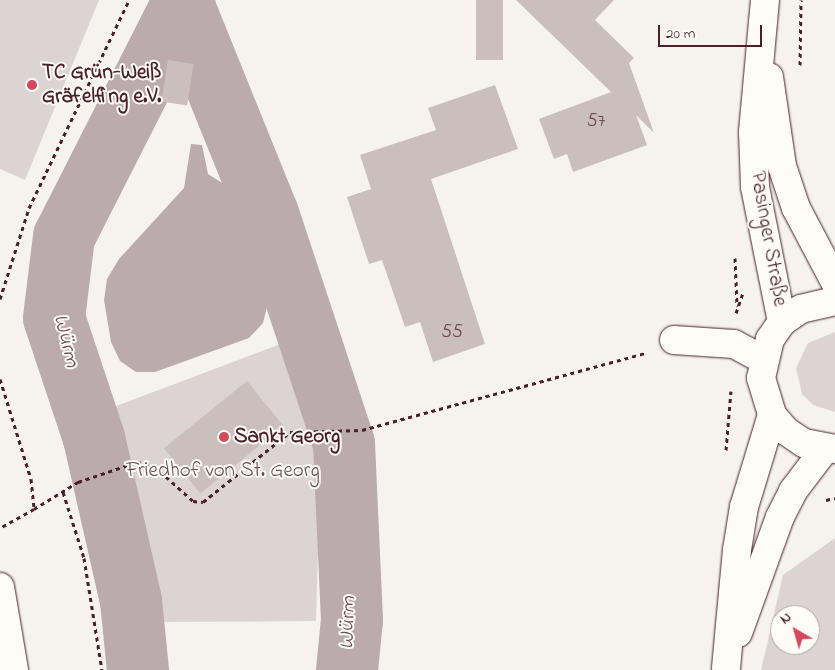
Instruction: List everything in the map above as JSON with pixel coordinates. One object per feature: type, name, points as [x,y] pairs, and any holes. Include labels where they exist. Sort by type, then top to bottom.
[{"type":"main road","name":"Pasinger Straße","points":[[764,0],[763,37],[753,132],[755,186],[782,322]]},
{"type":"main road","name":"Pasinger Straße","points":[[763,37],[782,166],[796,208],[835,282]]},
{"type":"main road","points":[[726,669],[780,517],[793,491],[830,449],[804,443],[786,431],[772,414],[760,378],[762,359],[770,339],[782,322],[801,309],[835,301]]},
{"type":"main road","points":[[674,340],[734,344],[762,359]]},
{"type":"main road","points":[[726,669],[735,557],[744,508],[772,414]]},
{"type":"main road","points":[[0,587],[9,653]]},
{"type":"path","points":[[0,299],[29,208],[129,0]]},
{"type":"path","points":[[725,459],[737,307],[735,250]]},
{"type":"path","points":[[737,307],[746,285]]},
{"type":"path","points":[[0,528],[78,482],[137,462],[154,466],[193,501],[203,502],[290,432],[362,430],[640,356]]},
{"type":"path","points":[[0,379],[31,479],[34,508]]},
{"type":"path","points":[[63,492],[84,558],[102,670]]},
{"type":"green space","name":"TC Grün-Weiß Gräfelfing e.V.","points":[[0,0],[99,0],[25,180],[0,169]]},
{"type":"green space","points":[[835,332],[835,412],[813,405],[802,394],[796,368],[808,343]]},
{"type":"green space","name":"Friedhof von St. Georg","points":[[286,342],[321,446],[316,621],[163,622],[103,411]]},
{"type":"green space","points":[[835,538],[835,670],[761,670],[770,631],[770,655],[820,655],[820,605],[776,605],[783,575]]},
{"type":"shaded area","points":[[191,144],[202,145],[208,174],[224,184],[235,199],[268,303],[263,323],[249,338],[155,372],[136,372],[120,361],[111,342],[104,300],[107,279],[119,259],[184,188]]},
{"type":"building","points":[[476,0],[503,0],[503,60],[476,60]]},
{"type":"building","points":[[516,0],[614,0],[595,20],[634,58],[629,63],[654,133],[636,115],[647,145],[573,172],[567,154],[554,159],[539,119],[611,92]]},
{"type":"building","points":[[168,60],[194,64],[187,106],[161,101]]},
{"type":"building","points":[[495,85],[518,149],[431,179],[485,344],[433,362],[420,322],[405,327],[382,260],[369,264],[347,197],[371,189],[360,155],[436,130],[428,108]]},
{"type":"building","name":"Sankt Georg","points":[[247,381],[284,426],[200,493],[164,448]]},
{"type":"waterway","name":"Würm","points":[[138,670],[131,601],[94,438],[54,318],[64,237],[184,0]]},
{"type":"waterway","name":"Würm","points":[[183,4],[268,214],[344,444],[352,620],[347,670]]},
{"type":"place","name":"TC Grün-Weiß Gräfelfing e.V.","points":[[32,85]]},
{"type":"place","name":"Sankt Georg","points":[[224,437]]}]
